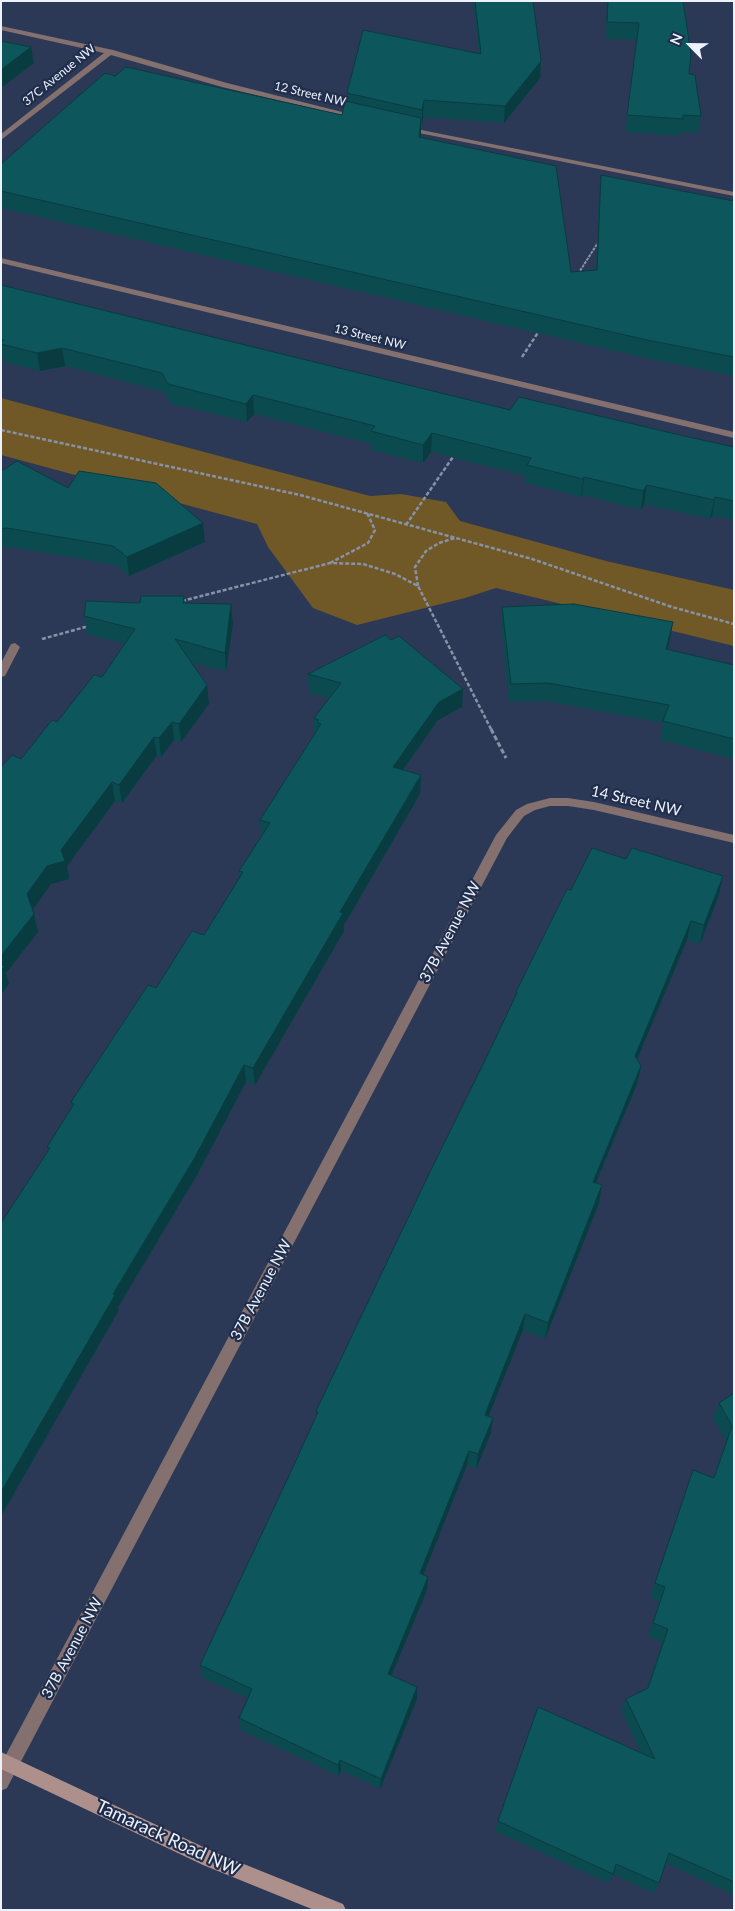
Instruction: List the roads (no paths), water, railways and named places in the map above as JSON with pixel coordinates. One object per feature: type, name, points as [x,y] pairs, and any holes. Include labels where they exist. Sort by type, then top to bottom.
[{"type":"street","name":"12 Street NW","points":[[1,28],[110,52],[225,85],[364,119]]},
{"type":"street","name":"37C Avenue NW","points":[[1,138],[110,52]]},
{"type":"street","points":[[392,125],[734,194]]},
{"type":"street","name":"13 Street NW","points":[[1,260],[734,436]]},
{"type":"street","points":[[1,673],[15,648]]},
{"type":"street","name":"14 Street NW","points":[[531,807],[550,802],[568,802],[594,806],[734,839]]},
{"type":"street","name":"37B Avenue NW","points":[[1,1782],[6,1762],[502,835],[520,813],[531,807]]},
{"type":"street","name":"Tamarack Road NW","points":[[6,1762],[209,1859],[337,1910]]}]
